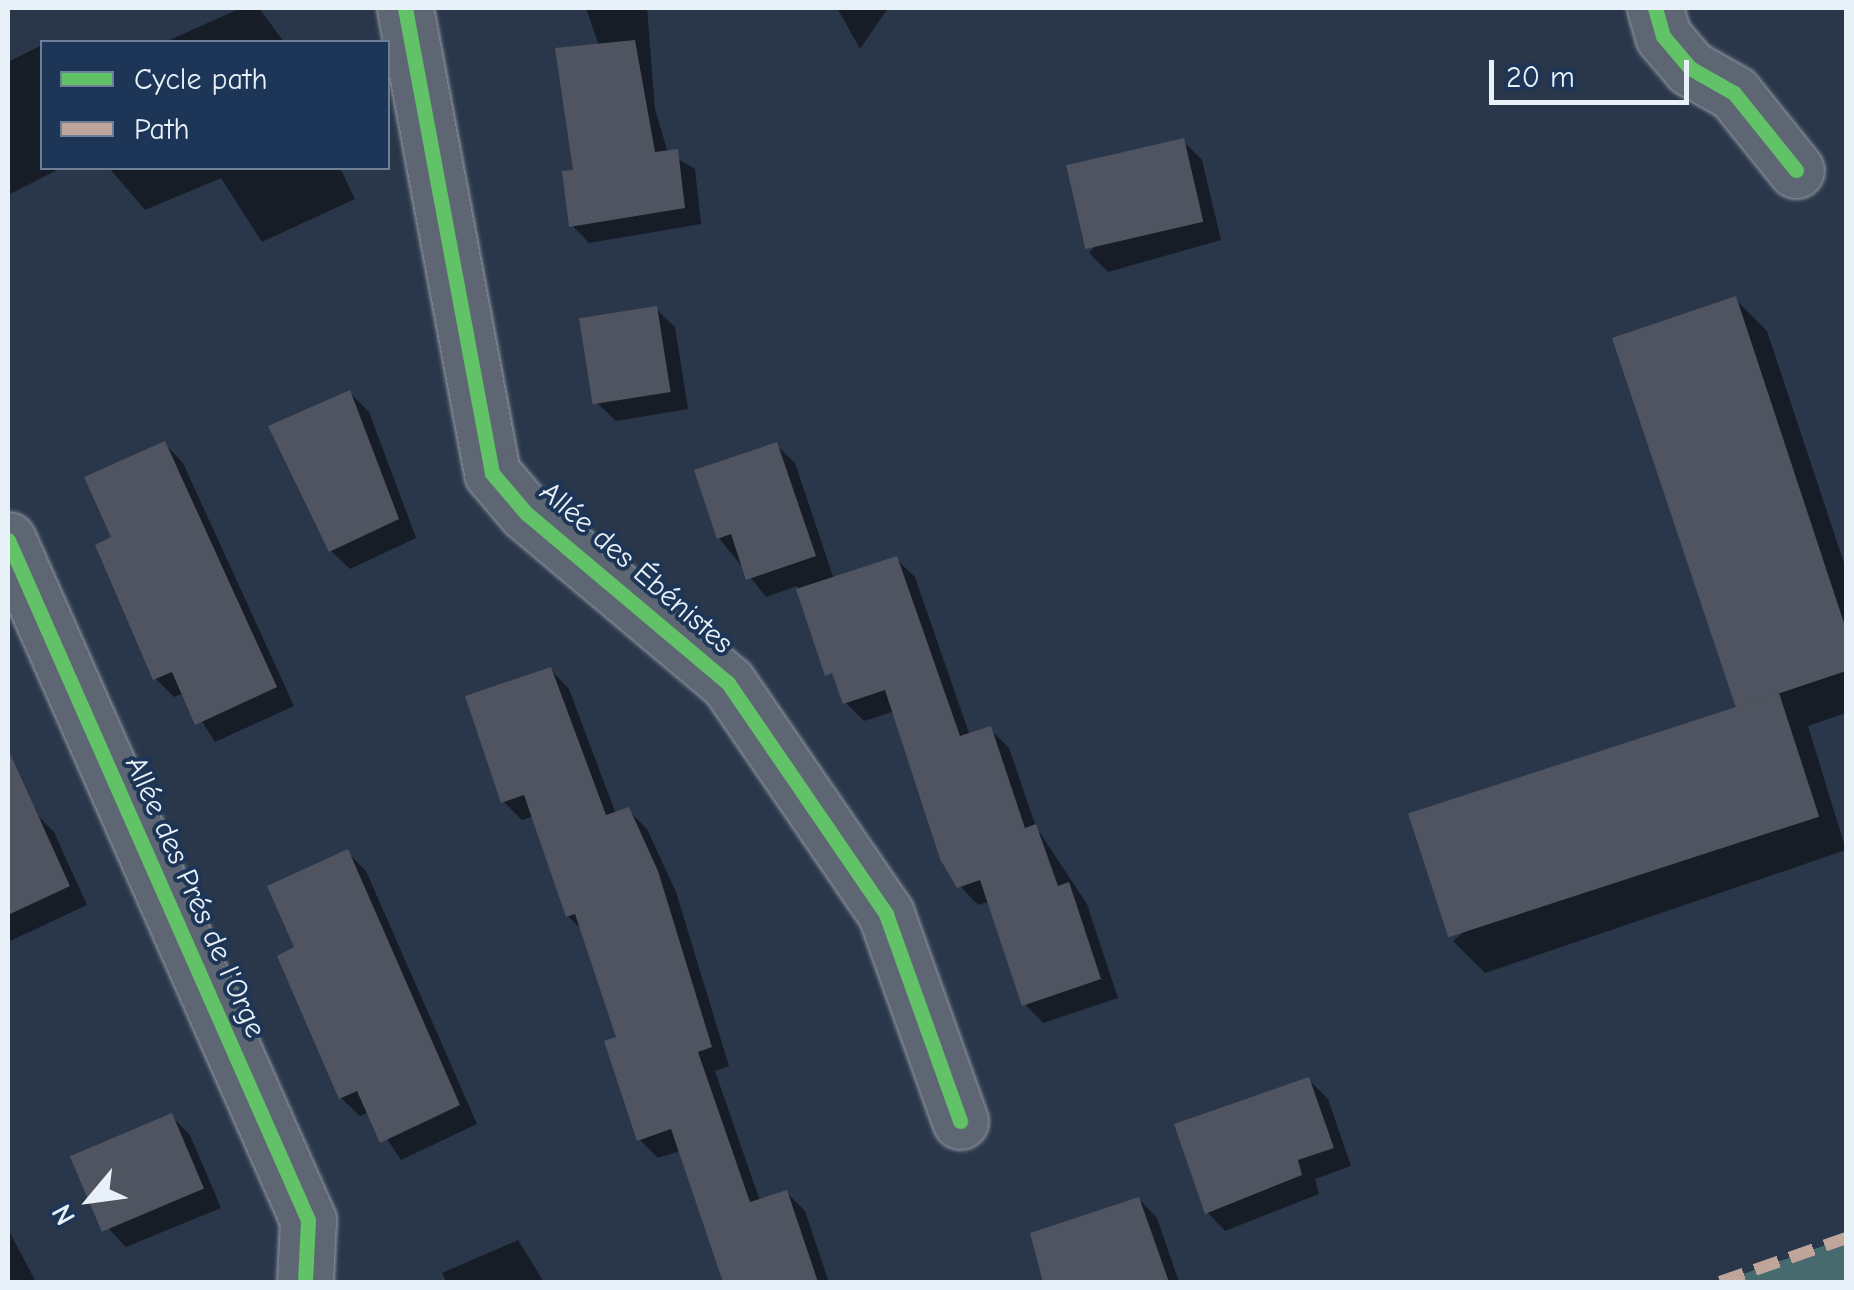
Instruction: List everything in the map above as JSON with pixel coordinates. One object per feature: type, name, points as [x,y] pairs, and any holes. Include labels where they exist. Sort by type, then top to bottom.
[{"type":"street","name":"Allée des Ébénistes","points":[[405,8],[492,473],[526,513],[728,683],[886,914],[960,1121]]},
{"type":"street","points":[[1656,8],[1663,36],[1690,68],[1734,93],[1796,170]]},
{"type":"street","name":"Allée des Prés de l'Orge","points":[[8,540],[308,1220],[305,1282]]},
{"type":"green space","points":[[1846,1238],[1846,1282],[1720,1282]]},
{"type":"building","points":[[635,40],[655,152],[678,149],[685,208],[569,227],[562,171],[573,170],[555,48]]},
{"type":"building","points":[[1184,138],[1203,222],[1085,249],[1066,165]]},
{"type":"building","points":[[1736,296],[1846,629],[1846,671],[1736,708],[1612,338]]},
{"type":"building","points":[[657,306],[671,392],[593,404],[579,318]]},
{"type":"building","points":[[350,390],[399,519],[329,552],[268,426]]},
{"type":"building","points":[[165,441],[277,687],[195,725],[172,672],[153,680],[95,545],[111,537],[84,477]]},
{"type":"building","points":[[777,442],[816,556],[746,580],[731,534],[717,539],[694,470]]},
{"type":"building","points":[[897,556],[960,736],[991,726],[1025,828],[1036,824],[1058,886],[1069,882],[1101,979],[1022,1006],[980,880],[957,888],[940,859],[885,690],[843,704],[832,673],[825,676],[796,589]]},
{"type":"building","points":[[551,667],[606,815],[629,807],[658,871],[712,1047],[698,1052],[750,1202],[787,1190],[818,1282],[723,1282],[671,1129],[637,1141],[604,1041],[616,1037],[575,914],[566,917],[524,795],[501,803],[465,696]]},
{"type":"building","points":[[1779,693],[1819,817],[1448,937],[1408,814]]},
{"type":"building","points":[[8,749],[70,886],[8,915]]},
{"type":"building","points":[[348,849],[460,1105],[380,1143],[357,1091],[339,1099],[277,956],[294,947],[267,886]]},
{"type":"building","points":[[1309,1077],[1334,1148],[1298,1160],[1302,1175],[1205,1214],[1174,1124]]},
{"type":"building","points":[[172,1113],[204,1188],[102,1232],[70,1156]]},
{"type":"building","points":[[1139,1197],[1169,1282],[1043,1282],[1030,1233]]},
{"type":"marked path","points":[[1720,1282],[1846,1238]]},
{"type":"cycle path","points":[[405,8],[492,473],[526,513],[728,683],[886,914],[960,1121]]},
{"type":"cycle path","points":[[1655,8],[1663,36],[1690,68],[1734,93],[1796,170]]},
{"type":"cycle path","points":[[8,540],[308,1220],[305,1282]]}]
